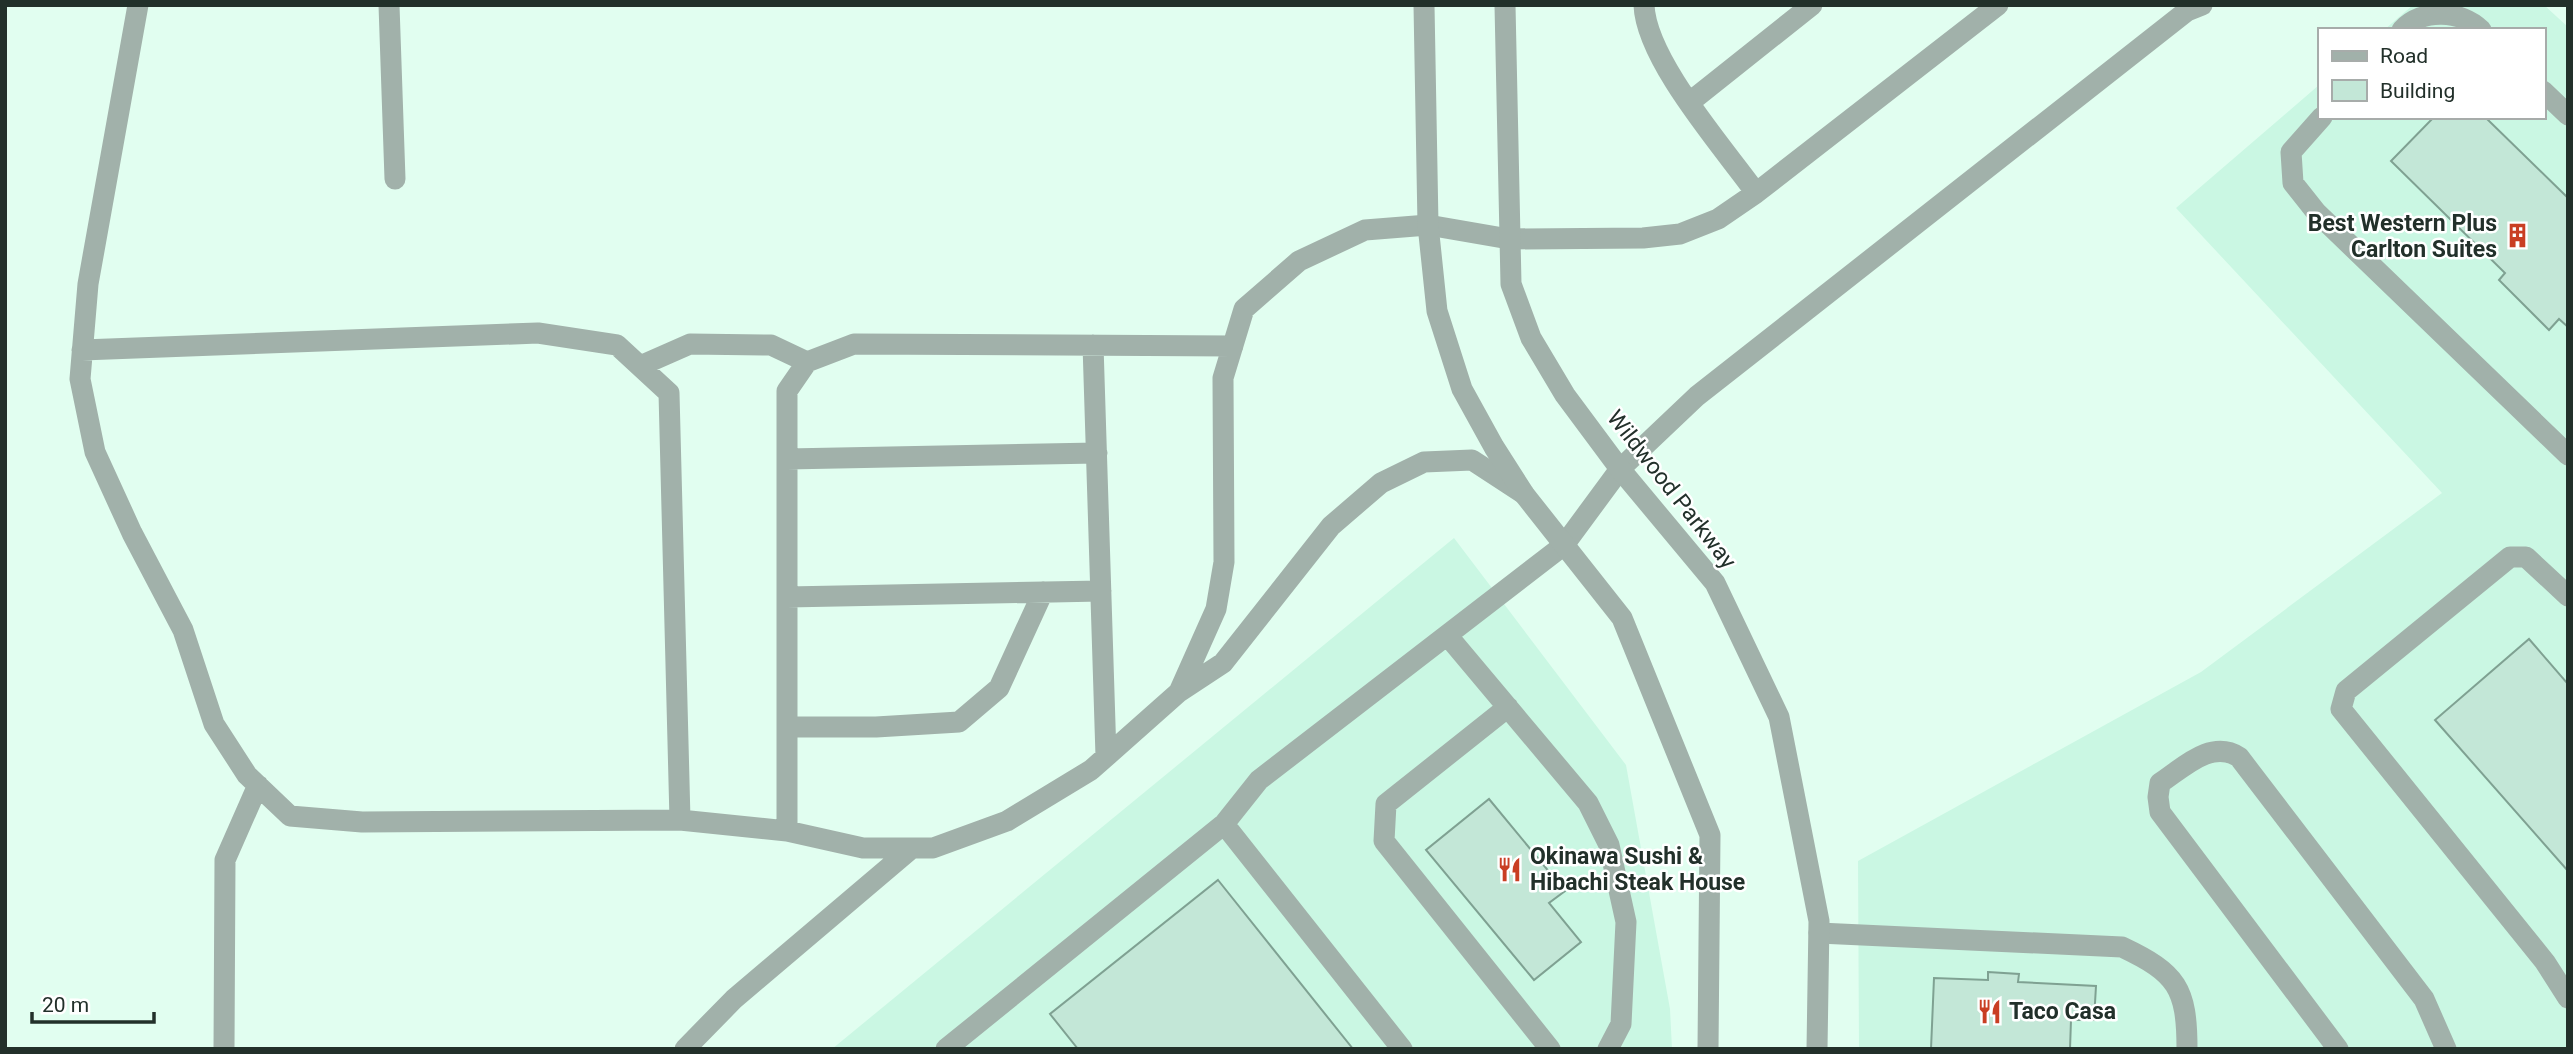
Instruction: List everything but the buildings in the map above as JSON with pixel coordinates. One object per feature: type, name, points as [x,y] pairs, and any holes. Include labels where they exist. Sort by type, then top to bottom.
[{"type":"street","points":[[138,5],[88,284],[80,379],[95,452],[132,533],[183,630],[215,723],[247,775],[290,816],[362,822],[680,820],[787,831],[863,848],[933,848],[1006,821],[1091,770],[1179,692],[1223,663],[1332,526],[1381,483],[1424,462],[1472,460],[1524,494]]},
{"type":"street","points":[[389,5],[395,178]]},
{"type":"street","points":[[1424,5],[1428,225],[1437,312],[1462,389],[1524,494],[1622,618],[1710,835],[1708,1049]]},
{"type":"street","name":"Wildwood Parkway","points":[[1505,5],[1511,284],[1531,338],[1565,396],[1620,469],[1715,583],[1779,718],[1819,921],[1817,1049]]},
{"type":"street","points":[[1644,5],[1653,43],[1671,76],[1756,193]]},
{"type":"street","points":[[1690,102],[1812,5]]},
{"type":"street","points":[[1179,692],[1216,609],[1224,562],[1223,378],[1244,309],[1298,261],[1365,230],[1428,225],[1509,239],[1643,238],[1680,234],[1718,219],[1756,193],[1998,5]]},
{"type":"street","points":[[946,1049],[1224,824],[1259,780],[1564,545],[1620,469],[1697,396],[2187,11],[2202,5]]},
{"type":"street","points":[[2404,28],[2441,12],[2473,21],[2480,28]]},
{"type":"street","points":[[2545,93],[2568,115]]},
{"type":"street","points":[[2320,119],[2291,152],[2293,183],[2316,212],[2568,455]]},
{"type":"street","points":[[82,350],[538,333],[617,345],[669,393],[680,820]]},
{"type":"street","points":[[640,366],[690,344],[771,345],[807,362]]},
{"type":"street","points":[[787,831],[787,391],[807,362],[854,344],[1233,346]]},
{"type":"street","points":[[1093,345],[1107,756]]},
{"type":"street","points":[[787,459],[1097,453]]},
{"type":"street","points":[[2568,596],[2526,557],[2510,557],[2346,691],[2341,709],[2544,962],[2568,998]]},
{"type":"street","points":[[787,597],[1101,591]]},
{"type":"street","points":[[787,727],[876,727],[959,722],[999,688],[1043,592]]},
{"type":"street","points":[[1447,635],[1588,803],[1609,845],[1626,922],[1621,1024],[1608,1049]]},
{"type":"street","points":[[1508,707],[1386,804],[1384,841],[1550,1049]]},
{"type":"street","points":[[2338,1049],[2160,812],[2160,783],[2211,751],[2229,751],[2239,757],[2424,999],[2446,1049]]},
{"type":"street","points":[[224,1049],[225,860],[258,785]]},
{"type":"street","points":[[1224,824],[1402,1049]]},
{"type":"street","points":[[685,1049],[734,999],[912,848]]},
{"type":"street","points":[[1819,933],[2122,947],[2153,961],[2174,982],[2187,1012],[2187,1049]]},
{"type":"shaded area","points":[[2413,5],[2544,5],[2568,27],[2568,1049],[1859,1049],[1858,861],[2201,672],[2442,493],[2176,208],[2318,86],[2318,119],[2545,119],[2545,28],[2386,28]]},
{"type":"shaded area","points":[[1454,538],[1626,765],[1670,1009],[1672,1049],[832,1049]]},
{"type":"place","name":"Best Western Plus Carlton Suites","points":[[2517,236]]},
{"type":"place","name":"Okinawa Sushi & Hibachi Steak House","points":[[1510,869]]},
{"type":"place","name":"Taco Casa","points":[[1989,1011]]}]
